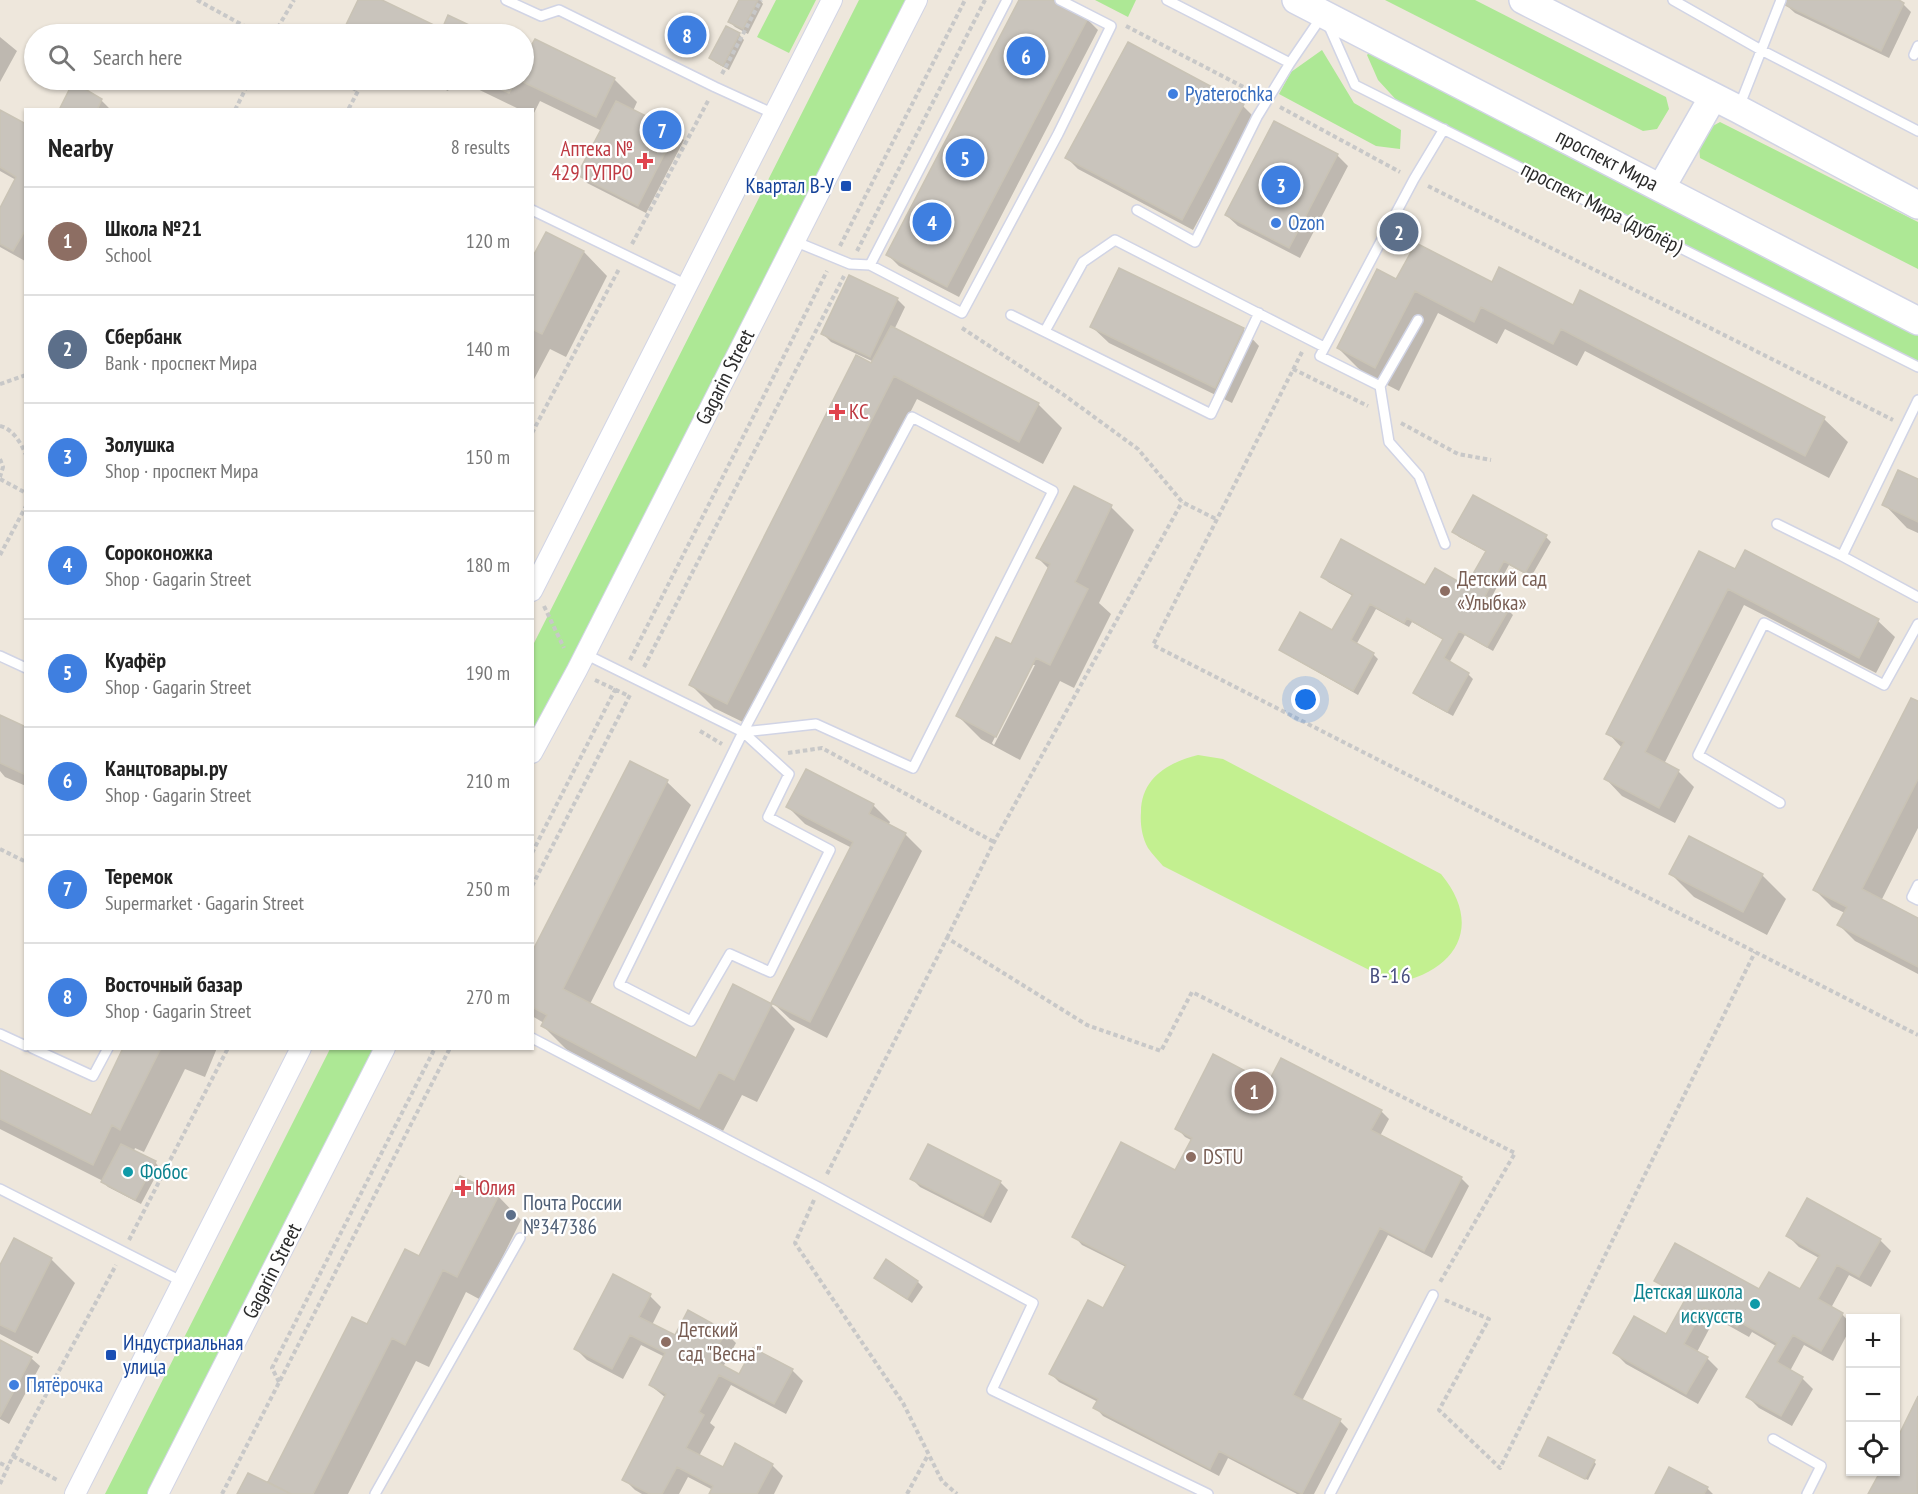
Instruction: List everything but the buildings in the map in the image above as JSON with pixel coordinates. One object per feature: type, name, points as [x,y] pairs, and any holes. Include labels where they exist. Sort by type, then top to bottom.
[{"type":"main road","name":"проспект Мира","points":[[1296,0],[1918,321]]},
{"type":"main road","points":[[1523,0],[1738,109],[1918,205]]},
{"type":"main road","points":[[1661,188],[1713,97]]},
{"type":"street","points":[[534,587],[832,0]]},
{"type":"street","name":"Gagarin Street","points":[[534,749],[585,654],[917,0]]},
{"type":"street","points":[[76,1492],[300,1050]]},
{"type":"street","name":"Gagarin Street","points":[[158,1494],[384,1050]]},
{"type":"lane","points":[[506,0],[541,16],[559,10],[774,114]]},
{"type":"lane","points":[[870,265],[1007,0]]},
{"type":"lane","points":[[794,241],[850,264],[870,265],[962,313],[1058,134],[1111,26],[1060,0]]},
{"type":"lane","points":[[1167,0],[1290,63]]},
{"type":"lane","points":[[1673,0],[1761,50],[1918,131]]},
{"type":"lane","points":[[1738,109],[1781,0]]},
{"type":"lane","points":[[1137,210],[1195,242],[1257,117],[1323,14]]},
{"type":"lane","name":"проспект Мира (дублёр)","points":[[1323,14],[1355,85],[1918,367]]},
{"type":"lane","points":[[1380,386],[1320,356],[1414,179],[1444,129]]},
{"type":"lane","points":[[534,211],[687,285]]},
{"type":"lane","points":[[1045,331],[1083,262],[1115,240],[1324,347]]},
{"type":"lane","points":[[1011,315],[1211,414],[1259,313]]},
{"type":"lane","points":[[1418,320],[1380,386],[1389,442],[1419,476],[1445,544]]},
{"type":"lane","points":[[1842,556],[1918,400]]},
{"type":"lane","points":[[585,654],[743,732],[789,774],[768,817],[830,850],[770,972],[730,954],[691,1020],[620,984],[743,732],[912,417],[1053,491],[913,768],[816,724],[743,732]]},
{"type":"lane","points":[[1777,524],[1918,597]]},
{"type":"lane","points":[[1780,803],[1698,755],[1764,624],[1884,685],[1918,624]]},
{"type":"lane","points":[[0,656],[24,667]]},
{"type":"lane","points":[[1918,885],[1912,897],[1918,900]]},
{"type":"lane","points":[[0,1034],[24,1045]]},
{"type":"lane","points":[[534,1039],[820,1188],[1033,1303],[992,1390],[1208,1494]]},
{"type":"lane","points":[[36,1050],[93,1076],[107,1050]]},
{"type":"lane","points":[[0,1189],[183,1282]]},
{"type":"lane","points":[[375,1494],[520,1238]]},
{"type":"lane","points":[[1330,1494],[1433,1295]]},
{"type":"lane","points":[[1773,1439],[1821,1466],[1807,1494]]},
{"type":"path","points":[[197,0],[241,24]]},
{"type":"path","points":[[280,24],[294,0]]},
{"type":"path","points":[[534,429],[761,0]]},
{"type":"path","points":[[534,850],[965,0]]},
{"type":"path","points":[[534,882],[985,0]]},
{"type":"path","points":[[1117,21],[1414,179],[1905,426]]},
{"type":"path","points":[[236,108],[245,90]]},
{"type":"path","points":[[349,108],[358,91],[356,90]]},
{"type":"path","points":[[952,322],[1064,395],[1138,449],[1182,502],[1216,519]]},
{"type":"path","points":[[1309,339],[1153,645],[1918,1035]]},
{"type":"path","points":[[0,384],[24,376]]},
{"type":"path","points":[[0,426],[13,434],[24,447]]},
{"type":"path","points":[[0,459],[3,466],[0,478],[24,492]]},
{"type":"path","points":[[957,1494],[942,1481],[903,1404],[795,1243],[814,1200],[994,842],[1182,502]]},
{"type":"path","points":[[0,555],[24,510]]},
{"type":"path","points":[[0,849],[24,861]]},
{"type":"path","points":[[947,938],[1087,1025],[1161,1051],[1192,992],[1515,1153],[1433,1295],[1489,1319],[1439,1410],[1500,1468],[1755,952]]},
{"type":"path","points":[[0,1484],[124,1251],[227,1050]]},
{"type":"path","points":[[279,1382],[272,1368],[434,1050]]},
{"type":"path","points":[[222,1494],[449,1050]]},
{"type":"path","points":[[804,1194],[814,1200]]},
{"type":"path","points":[[907,1494],[929,1455]]},
{"type":"path","points":[[13,1456],[76,1492]]},
{"type":"path","points":[[0,1463],[8,1467]]},
{"type":"green space","points":[[776,0],[816,0],[789,53],[757,37]]},
{"type":"green space","points":[[859,0],[906,0],[534,735],[534,643]]},
{"type":"green space","points":[[1095,0],[1136,0],[1128,17]]},
{"type":"green space","points":[[1385,0],[1475,0],[1666,97],[1669,109],[1657,129],[1643,131]]},
{"type":"green space","points":[[1375,46],[1918,325],[1918,362],[1400,104],[1378,80],[1367,55]]},
{"type":"green space","points":[[1322,50],[1354,103],[1401,130],[1400,149],[1376,146],[1279,94],[1291,72]]},
{"type":"green space","points":[[1720,122],[1918,222],[1918,269],[1700,158],[1699,146],[1711,127]]},
{"type":"green space","points":[[1198,755],[1223,759],[1441,874],[1454,893],[1461,911],[1461,928],[1457,944],[1448,957],[1434,969],[1395,983],[1163,866],[1144,839],[1141,821],[1142,800],[1151,781],[1159,773],[1177,762]]},
{"type":"green space","points":[[329,1050],[374,1050],[151,1494],[105,1494]]},
{"type":"place","name":"Восточный базар","points":[[687,35]]},
{"type":"place","name":"Канцтовары.ру","points":[[1026,56]]},
{"type":"place","name":"Pyaterochka","points":[[1173,94]]},
{"type":"place","name":"Теремок","points":[[662,130]]},
{"type":"place","name":"Куафёр","points":[[965,158]]},
{"type":"place","name":"Аптека № 429 ГУПРО","points":[[645,161]]},
{"type":"place","name":"Золушка","points":[[1281,185]]},
{"type":"place","name":"Квартал В-У","points":[[846,186]]},
{"type":"place","name":"Сороконожка","points":[[932,222]]},
{"type":"place","name":"Ozon","points":[[1276,223]]},
{"type":"place","name":"Сбербанк","points":[[1399,232]]},
{"type":"place","name":"КС","points":[[837,412]]},
{"type":"place","name":"Детский сад «Улыбка»","points":[[1445,591]]},
{"type":"place","name":"Школа №21","points":[[1254,1091]]},
{"type":"place","name":"DSTU","points":[[1191,1157]]},
{"type":"place","name":"Фобос","points":[[128,1172]]},
{"type":"place","name":"Юлия","points":[[463,1188]]},
{"type":"place","name":"Почта России №347386","points":[[511,1215]]},
{"type":"place","name":"Детская школа искусств","points":[[1755,1304]]},
{"type":"place","name":"Детский сад \"Весна\"","points":[[666,1342]]},
{"type":"place","name":"Индустриальная улица","points":[[111,1355]]},
{"type":"place","name":"Пятёрочка","points":[[14,1385]]},
{"type":"district","name":"В-16","points":[[1391,975]]}]
